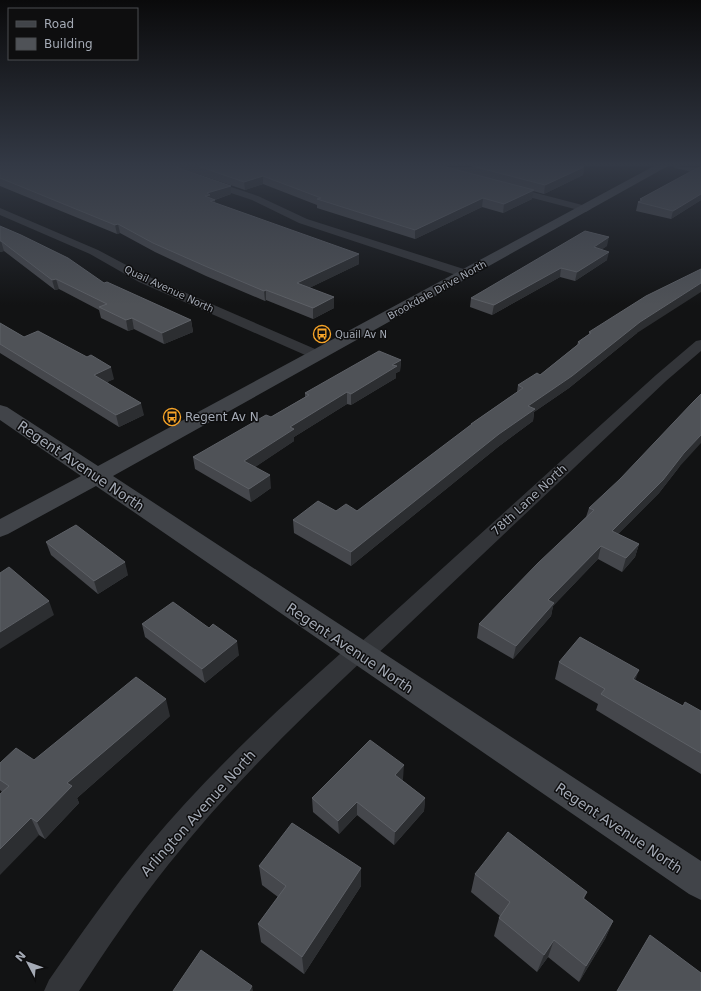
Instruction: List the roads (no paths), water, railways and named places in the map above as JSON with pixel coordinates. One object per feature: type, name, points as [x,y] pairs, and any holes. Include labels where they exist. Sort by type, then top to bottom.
[{"type":"street","name":"Quail Avenue North","points":[[3,212],[94,252],[143,279],[317,355]]},
{"type":"street","points":[[285,212],[303,221],[466,274]]},
{"type":"street","name":"Brookdale Drive North","points":[[0,529],[580,212]]},
{"type":"street","name":"78th Lane North","points":[[356,652],[366,651],[655,383],[701,344]]},
{"type":"street","name":"Regent Avenue North","points":[[0,411],[356,652],[701,882]]},
{"type":"street","name":"Arlington Avenue North","points":[[60,991],[132,887],[219,785],[296,707],[356,652]]},
{"type":"place","name":"Quail Av N","points":[[322,334]]},
{"type":"place","name":"Regent Av N","points":[[172,417]]}]
